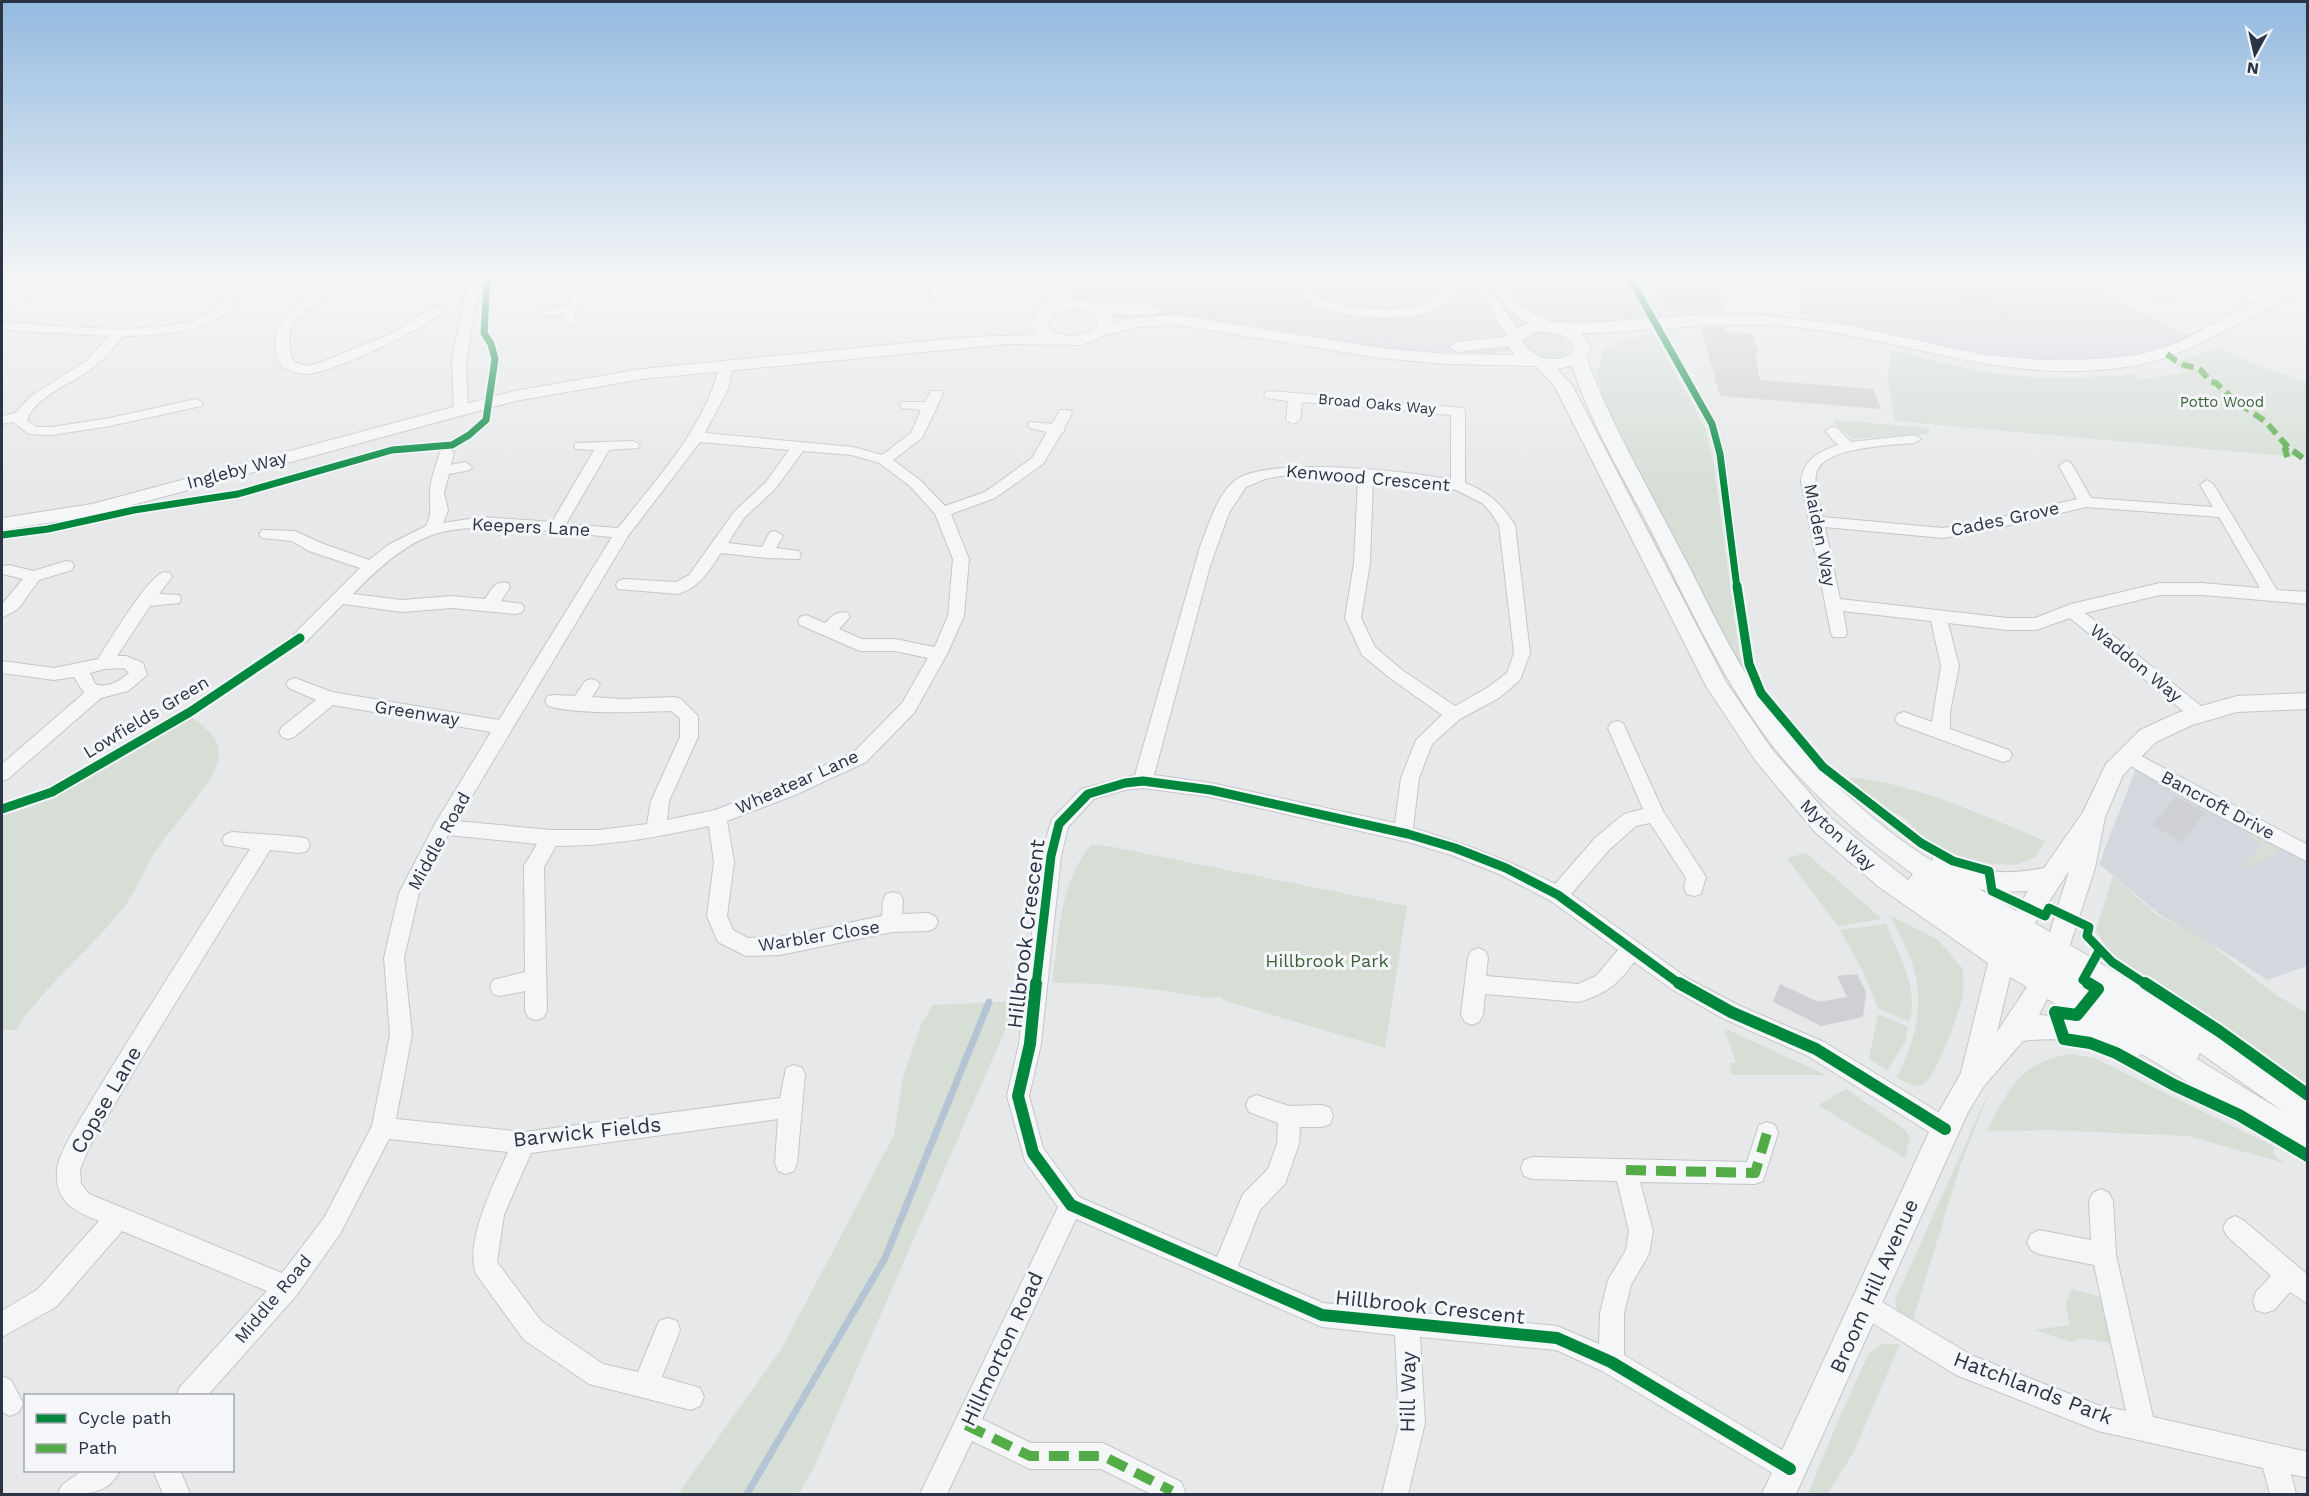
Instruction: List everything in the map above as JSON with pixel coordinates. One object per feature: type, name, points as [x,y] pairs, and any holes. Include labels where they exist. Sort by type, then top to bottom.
[{"type":"street","points":[[2,420],[20,417],[33,401],[95,360],[104,350]]},
{"type":"street","points":[[283,350],[288,365],[300,369],[313,369],[362,350]]},
{"type":"street","points":[[461,350],[459,397],[465,408]]},
{"type":"street","points":[[727,364],[883,350]]},
{"type":"street","points":[[1362,350],[1447,359],[1560,364],[1584,350]]},
{"type":"street","name":"Myton Way","points":[[1519,350],[1521,354],[1538,362],[1563,385],[1660,572],[1696,649],[1734,712],[1763,754],[1823,825],[1888,880],[2032,954],[2251,1107],[2307,1143]]},
{"type":"street","points":[[1938,350],[1984,360],[2033,365],[2086,365],[2140,360],[2177,350]]},
{"type":"street","name":"Myton Way","points":[[1581,353],[1584,377],[1611,436],[1740,682],[1770,726],[1796,758],[1836,798]]},
{"type":"street","name":"Ingleby Way","points":[[2,524],[92,510],[514,396],[619,377],[727,364]]},
{"type":"street","name":"Middle Road","points":[[190,1394],[287,1287],[332,1226],[383,1128],[401,1035],[394,958],[409,893],[443,827],[622,533],[696,437],[721,389],[727,364]]},
{"type":"street","name":"Broad Oaks Way","points":[[1271,395],[1458,411],[1458,484]]},
{"type":"street","name":"Broad Oaks Way","points":[[1293,420],[1295,398]]},
{"type":"street","points":[[884,460],[917,435],[933,401],[907,405]]},
{"type":"street","points":[[20,417],[20,422],[34,431],[52,431],[151,406],[196,403]]},
{"type":"street","points":[[942,512],[990,495],[1038,461],[1058,430],[1065,413]]},
{"type":"street","points":[[1035,425],[1058,430]]},
{"type":"street","points":[[1832,431],[1848,447]]},
{"type":"street","name":"Wheatear Lane","points":[[443,827],[551,838],[598,838],[656,831],[717,817],[788,790],[860,757],[908,708],[939,654],[956,616],[961,559],[942,512],[915,483],[884,460],[853,451],[696,437]]},
{"type":"street","name":"Maiden Way","points":[[1839,633],[1808,481],[1810,468],[1826,454],[1848,447],[1914,439]]},
{"type":"street","points":[[581,446],[633,445]]},
{"type":"street","points":[[556,528],[604,446]]},
{"type":"street","points":[[624,585],[647,580],[678,588],[695,579],[739,515],[771,485],[798,447]]},
{"type":"street","points":[[433,529],[440,510],[436,493],[447,452]]},
{"type":"street","points":[[441,471],[465,466]]},
{"type":"street","name":"Cades Grove","points":[[2066,466],[2086,502]]},
{"type":"street","name":"Kenwood Crescent","points":[[1143,781],[1201,570],[1220,516],[1237,486],[1251,478],[1276,470],[1366,475],[1458,484],[1488,499],[1501,512],[1507,525],[1522,653],[1514,676],[1493,693],[1454,714],[1425,740],[1410,778],[1403,834]]},
{"type":"street","points":[[1366,475],[1362,563],[1353,618],[1368,651],[1396,674],[1454,714]]},
{"type":"street","points":[[2207,485],[2272,595]]},
{"type":"street","name":"Cades Grove","points":[[1816,521],[1892,530],[1943,533],[1985,526],[2086,502],[2224,513]]},
{"type":"street","name":"Keepers Lane","points":[[300,638],[371,566],[394,549],[433,529],[482,522],[622,533]]},
{"type":"street","points":[[295,536],[307,523]]},
{"type":"street","points":[[267,534],[295,536],[315,547],[371,566]]},
{"type":"street","points":[[766,553],[775,536]]},
{"type":"street","points":[[716,547],[793,555]]},
{"type":"street","points":[[9,570],[33,576],[66,566]]},
{"type":"street","points":[[2,612],[12,605],[33,576]]},
{"type":"street","points":[[104,663],[144,601],[164,577]]},
{"type":"street","points":[[489,606],[502,587]]},
{"type":"street","points":[[1834,604],[2007,624],[2036,624],[2071,610],[2160,589],[2307,598]]},
{"type":"street","points":[[339,598],[402,606],[452,603],[516,608]]},
{"type":"street","points":[[144,601],[173,599]]},
{"type":"street","name":"Waddon Way","points":[[2071,610],[2200,715]]},
{"type":"street","points":[[827,630],[842,617]]},
{"type":"street","points":[[1938,617],[1950,666],[1941,712],[1941,732]]},
{"type":"street","points":[[806,621],[860,645],[895,645],[939,654]]},
{"type":"street","points":[[2,667],[54,674],[104,663],[126,663],[137,667],[138,675],[127,686],[110,692],[97,692],[89,690],[82,682],[80,670]]},
{"type":"street","name":"Greenway","points":[[295,684],[330,699],[505,728]]},
{"type":"street","points":[[580,704],[591,685]]},
{"type":"street","points":[[2,774],[97,692]]},
{"type":"street","points":[[288,732],[330,699]]},
{"type":"street","points":[[554,700],[623,706],[675,704],[688,716],[688,737],[660,801],[656,831]]},
{"type":"street","points":[[2032,954],[2030,909],[2093,817],[2114,770],[2148,736],[2200,715],[2236,705],[2307,701]]},
{"type":"street","points":[[1904,719],[2003,755]]},
{"type":"street","points":[[1617,728],[1655,815],[1696,877],[1694,888]]},
{"type":"street","name":"Bancroft Drive","points":[[2128,756],[2307,854]]},
{"type":"street","name":"Hillbrook Crescent","points":[[1784,1482],[1611,1362],[1557,1338],[1322,1314],[1071,1205],[1033,1153],[1018,1096],[1030,1044],[1034,989],[1051,856],[1059,824],[1088,794],[1125,783],[1143,781],[1211,790],[1455,848],[1506,868],[1558,895],[1680,984],[1731,1012],[1816,1048],[1945,1129]]},
{"type":"street","points":[[1836,798],[1877,820],[1917,851],[1967,877],[2008,884],[2054,877]]},
{"type":"street","points":[[1836,798],[1851,826],[1918,881],[2278,1108],[2307,1134]]},
{"type":"street","points":[[1558,895],[1604,843],[1631,819],[1655,815]]},
{"type":"street","name":"Warbler Close","points":[[717,817],[724,862],[717,916],[725,936],[746,947],[780,945],[892,923],[928,922]]},
{"type":"street","points":[[2032,954],[2066,917],[2083,864],[2093,817]]},
{"type":"street","points":[[537,1011],[534,866],[551,838]]},
{"type":"street","points":[[232,840],[300,845]]},
{"type":"street","name":"Copse Lane","points":[[265,842],[142,1037],[81,1140],[68,1169],[69,1188],[81,1202],[287,1287]]},
{"type":"street","name":"Warbler Close","points":[[892,923],[893,900]]},
{"type":"street","points":[[1476,984],[1578,993],[1591,990],[1611,978],[1631,949]]},
{"type":"street","name":"Myton Way","points":[[2032,954],[2085,966],[2193,1033],[2307,1113]]},
{"type":"street","name":"Broom Hill Avenue","points":[[1972,1079],[1995,993],[2032,954]]},
{"type":"street","name":"Broom Hill Avenue","points":[[1784,1482],[1945,1129],[1972,1079],[2016,1029],[2032,954]]},
{"type":"street","points":[[1472,1015],[1478,957]]},
{"type":"street","points":[[500,987],[537,979]]},
{"type":"street","points":[[2016,1029],[2042,1025],[2089,1031],[2118,1041],[2206,1090],[2251,1107]]},
{"type":"street","points":[[786,1163],[794,1075]]},
{"type":"street","points":[[1257,1105],[1289,1117],[1322,1116]]},
{"type":"street","name":"Barwick Fields","points":[[383,1128],[524,1143],[790,1107]]},
{"type":"street","points":[[1223,1272],[1251,1202],[1276,1176],[1288,1144],[1289,1117]]},
{"type":"street","points":[[1532,1168],[1755,1173],[1767,1134]]},
{"type":"street","points":[[524,1143],[492,1214],[484,1265],[532,1331],[598,1375],[691,1397]]},
{"type":"street","points":[[1611,1362],[1612,1313],[1620,1280],[1637,1254],[1641,1231],[1626,1170]]},
{"type":"street","name":"Hatchlands Park","points":[[2101,1201],[2104,1255],[2142,1427]]},
{"type":"street","name":"Hillmorton Road","points":[[933,1494],[1071,1205]]},
{"type":"street","points":[[2,1325],[47,1298],[119,1217]]},
{"type":"street","points":[[2235,1228],[2307,1292]]},
{"type":"street","points":[[2039,1242],[2104,1255]]},
{"type":"street","points":[[2265,1301],[2288,1276]]},
{"type":"street","name":"Hatchlands Park","points":[[1865,1304],[1965,1366],[2098,1418],[2307,1465]]},
{"type":"street","name":"Hill Way","points":[[1395,1494],[1412,1423],[1407,1323]]},
{"type":"street","points":[[645,1387],[668,1330]]},
{"type":"street","points":[[966,1425],[1030,1456],[1102,1456],[1172,1491]]},
{"type":"street","points":[[2273,1458],[2283,1494]]},
{"type":"street","points":[[71,1494],[104,1472]]},
{"type":"street","points":[[167,1472],[177,1494]]},
{"type":"shaded area","points":[[1398,350],[1512,350],[1493,354]]},
{"type":"shaded area","points":[[1957,350],[2167,350],[2116,362],[2045,364],[1984,356]]},
{"type":"shaded area","points":[[2137,766],[2307,858],[2307,966],[2267,980],[2223,951],[2159,914],[2099,864]]},
{"type":"green space","points":[[1530,350],[1568,350],[1567,354],[1555,358],[1544,358]]},
{"type":"green space","points":[[1605,350],[1663,350],[1706,430],[1714,466],[1739,652],[1747,677],[1660,518],[1597,392],[1602,392],[1596,372]]},
{"type":"green space","name":"Potto Wood","points":[[1892,350],[1965,368],[2040,378],[2134,374],[2140,380],[2184,372],[2174,363],[2211,350],[2225,350],[2256,365],[2307,382],[2307,458],[1895,421],[1887,376]]},
{"type":"green space","points":[[1834,420],[1929,428],[1930,434],[1853,439],[1835,424]]},
{"type":"green space","points":[[190,716],[213,736],[218,747],[218,762],[209,781],[157,849],[131,897],[109,925],[54,982],[16,1030],[2,1030],[2,815],[11,809],[47,798]]},
{"type":"green space","points":[[1849,777],[1924,793],[2045,841],[2035,858],[2015,865],[1978,863],[1948,853],[1920,835],[1906,819],[1874,802]]},
{"type":"green space","points":[[2250,833],[2280,851],[2240,872],[2261,845],[2247,835]]},
{"type":"green space","name":"Hillbrook Park","points":[[1091,845],[1108,846],[1407,906],[1385,1048],[1225,1001],[1219,996],[1210,998],[1112,985],[1052,983],[1066,893],[1080,860]]},
{"type":"green space","points":[[1806,853],[1882,919],[1838,926],[1787,858]]},
{"type":"green space","points":[[2113,876],[2157,915],[2204,939],[2276,995],[2307,1013],[2307,1085],[2210,1017],[2110,954],[2096,930]]},
{"type":"green space","points":[[1891,916],[1937,939],[1963,969],[1963,993],[1953,1027],[1941,1057],[1928,1079],[1920,1085],[1910,1084],[1897,1077],[1912,1041],[1917,1016],[1918,990],[1912,961]]},
{"type":"green space","points":[[1886,924],[1910,984],[1912,1010],[1909,1022],[1878,1008],[1864,973],[1840,930]]},
{"type":"green space","points":[[1018,1001],[814,1467],[799,1494],[678,1494],[782,1348],[894,1135],[903,1077],[921,1025],[933,1005]]},
{"type":"green space","points":[[1878,1014],[1908,1027],[1905,1041],[1887,1071],[1869,1058]]},
{"type":"green space","points":[[1724,1028],[1826,1075],[1732,1075],[1730,1063],[1736,1063]]},
{"type":"green space","points":[[2070,1054],[2094,1058],[2275,1147],[2273,1154],[2284,1163],[2188,1136],[2050,1130],[1988,1131],[2003,1101],[2023,1075],[2038,1064]]},
{"type":"green space","points":[[1992,1085],[1960,1166],[1911,1326],[1897,1311],[1895,1300]]},
{"type":"green space","points":[[1846,1089],[1904,1129],[1910,1137],[1905,1158],[1818,1105]]},
{"type":"green space","points":[[2072,1289],[2101,1297],[2111,1343],[2081,1338],[2071,1342],[2035,1330],[2069,1325],[2066,1302]]},
{"type":"green space","points":[[1882,1344],[1900,1344],[1854,1451],[1828,1494],[1808,1494],[1869,1353]]},
{"type":"building","points":[[1707,350],[1757,350],[1758,352],[1755,352],[1760,380],[1873,389],[1881,409],[1720,396]]},
{"type":"building","points":[[2176,796],[2205,813],[2181,843],[2153,825]]},
{"type":"building","points":[[1857,974],[1866,992],[1863,1017],[1821,1026],[1773,1002],[1780,984],[1818,1002],[1847,997],[1837,976]]},
{"type":"waterway","points":[[747,1494],[885,1258],[989,1002]]},
{"type":"marked path","points":[[2167,354],[2182,365],[2191,365],[2203,371],[2209,381],[2216,383],[2234,400],[2266,422],[2288,447],[2308,462]]},
{"type":"marked path","points":[[2288,447],[2285,449],[2288,460]]},
{"type":"marked path","points":[[1626,1170],[1755,1173],[1767,1133]]},
{"type":"marked path","points":[[966,1425],[1030,1456],[1103,1456],[1172,1491]]},
{"type":"cycle path","points":[[2,535],[48,529],[134,510],[238,494],[392,450],[452,445],[469,435],[486,420],[495,359],[493,350]]},
{"type":"cycle path","points":[[1670,350],[1712,424],[1720,454],[1749,664],[1761,693],[1823,767],[1921,843],[1953,861],[1989,871],[1992,891],[2045,916],[2049,908],[2089,927],[2087,936],[2112,962],[2219,1031],[2308,1095]]},
{"type":"cycle path","name":"Lowfields Green","points":[[2,809],[52,792],[190,712],[300,638]]},
{"type":"cycle path","points":[[1790,1469],[1611,1362],[1557,1338],[1322,1315],[1071,1205],[1033,1153],[1018,1096],[1030,1044],[1042,922],[1051,856],[1059,824],[1088,794],[1125,783],[1143,781],[1211,790],[1408,834],[1455,848],[1506,868],[1558,895],[1680,984],[1731,1012],[1816,1049],[1945,1129]]},
{"type":"cycle path","points":[[2099,951],[2083,980],[2098,989],[2096,992],[2077,1015],[2055,1012],[2064,1039],[2090,1043],[2116,1053],[2174,1085],[2239,1115],[2308,1156]]}]
